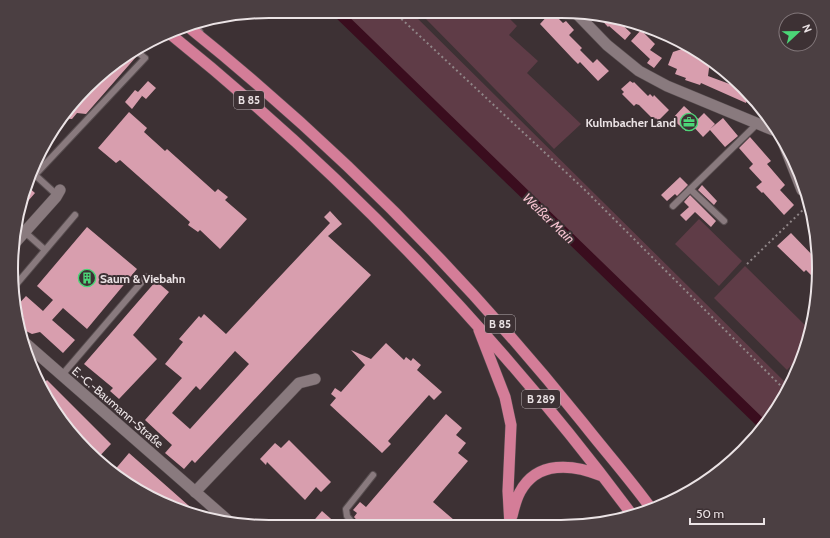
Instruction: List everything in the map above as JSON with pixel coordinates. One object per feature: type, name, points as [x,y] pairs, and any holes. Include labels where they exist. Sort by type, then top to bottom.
[{"type":"highway","name":"B 85","points":[[192,30],[335,154],[408,224],[535,362],[648,505]]},
{"type":"highway","name":"B 85","points":[[174,37],[218,73],[326,170],[405,247],[476,322]]},
{"type":"highway","name":"B 289","points":[[476,322],[604,477],[629,510]]},
{"type":"highway","points":[[476,322],[505,397],[511,425],[508,491],[509,520]]},
{"type":"highway","points":[[511,520],[519,493],[526,483],[536,474],[553,467],[570,466],[585,469],[604,477]]},
{"type":"street","points":[[582,19],[607,45],[640,71],[667,86],[768,128]]},
{"type":"street","points":[[21,229],[58,192]]},
{"type":"street","name":"E.-C.-Baumann-Straße","points":[[30,348],[222,515]]},
{"type":"street","points":[[195,492],[299,383],[315,379]]},
{"type":"lane","points":[[198,29],[205,40]]},
{"type":"lane","points":[[37,173],[145,58],[140,54]]},
{"type":"lane","points":[[673,206],[758,123]]},
{"type":"lane","points":[[36,176],[58,192]]},
{"type":"lane","points":[[690,189],[724,221]]},
{"type":"lane","points":[[19,281],[75,215]]},
{"type":"lane","points":[[21,229],[45,250]]},
{"type":"lane","points":[[62,375],[146,277]]},
{"type":"lane","points":[[350,520],[347,516],[346,509],[373,475]]},
{"type":"path","points":[[400,18],[586,191],[782,387]]},
{"type":"path","points":[[747,264],[804,209]]},
{"type":"shaded area","points":[[344,18],[417,18],[785,382],[762,419]]},
{"type":"shaded area","points":[[425,18],[509,18],[517,26],[509,35],[538,61],[527,73],[581,124],[554,149]]},
{"type":"shaded area","points":[[699,219],[742,261],[719,286],[675,244]]},
{"type":"shaded area","points":[[745,266],[805,325],[799,350],[794,363],[787,370],[714,298]]},
{"type":"building","points":[[545,18],[558,18],[563,23],[566,21],[574,30],[569,35],[582,48],[580,50],[593,63],[597,59],[609,71],[598,81],[580,62],[578,64],[540,24]]},
{"type":"building","points":[[603,22],[624,26],[631,33],[625,40],[609,26],[608,27]]},
{"type":"building","points":[[640,31],[655,44],[650,50],[662,58],[654,68],[647,63],[650,59],[631,41]]},
{"type":"building","points":[[682,49],[700,60],[709,67],[708,76],[730,84],[747,101],[746,103],[701,83],[700,85],[685,80],[686,78],[675,74],[677,69],[668,65],[673,52]]},
{"type":"building","points":[[136,57],[86,114],[77,113],[72,119],[68,119],[80,104],[104,80]]},
{"type":"building","points":[[148,81],[156,88],[146,99],[141,95],[142,96],[132,109],[125,102],[135,90],[138,92]]},
{"type":"building","points":[[630,81],[633,83],[634,82],[648,96],[650,94],[653,97],[654,95],[669,110],[658,121],[656,118],[654,120],[639,105],[636,104],[634,106],[622,94],[624,92],[621,89]]},
{"type":"building","points":[[684,106],[698,119],[704,113],[715,124],[710,129],[723,118],[738,136],[725,147],[710,130],[703,137],[692,125],[686,131],[672,119]]},
{"type":"building","points":[[129,112],[147,128],[144,132],[165,151],[167,149],[215,192],[218,189],[228,197],[225,200],[247,219],[220,249],[200,230],[198,232],[188,225],[190,222],[120,160],[116,163],[98,148]]},
{"type":"building","points":[[750,137],[771,161],[767,164],[785,185],[780,190],[794,205],[784,215],[763,192],[762,193],[756,187],[762,182],[749,168],[753,164],[739,148]]},
{"type":"building","points":[[680,177],[688,185],[677,196],[675,194],[667,201],[661,195]]},
{"type":"building","points":[[702,185],[717,201],[714,205],[698,190]]},
{"type":"building","points":[[31,189],[35,193],[28,202]]},
{"type":"building","points":[[690,195],[716,221],[711,227],[695,212],[686,221],[680,215],[689,207],[684,202]]},
{"type":"building","points":[[330,211],[342,224],[328,236],[371,275],[195,463],[192,460],[184,469],[165,453],[172,445],[145,420],[182,378],[165,364],[183,342],[179,339],[199,316],[201,318],[204,314],[226,334],[330,223],[324,217]],"holes":[[[235,351],[249,364],[190,429],[172,413],[196,386],[200,390]]]},
{"type":"building","name":"Saum & Viebahn","points":[[87,227],[137,269],[87,329],[63,308],[52,320],[75,340],[63,353],[40,332],[32,334],[26,331],[20,302],[26,296],[43,311],[53,300],[37,286]]},
{"type":"building","points":[[791,233],[811,254],[812,276],[806,270],[804,272],[777,246]]},
{"type":"building","points":[[156,281],[169,292],[133,335],[157,359],[119,399],[110,391],[113,388],[84,364]]},
{"type":"building","points":[[386,343],[404,360],[406,357],[411,361],[413,358],[421,365],[417,370],[442,392],[434,400],[429,395],[388,441],[391,444],[382,453],[330,405],[336,398],[331,394],[335,388],[341,392],[365,365],[351,350],[371,359]]},
{"type":"building","points":[[47,380],[111,444],[101,455],[70,422],[45,382]]},
{"type":"building","points":[[446,414],[462,428],[456,435],[466,443],[458,453],[468,461],[433,502],[454,520],[357,520],[354,517],[357,513],[353,510],[360,502],[366,507]]},
{"type":"building","points":[[289,440],[331,482],[321,492],[316,487],[305,500],[267,462],[266,465],[260,459],[275,443],[281,448]]},
{"type":"building","points":[[129,453],[191,508],[158,494],[116,468]]},
{"type":"building","points":[[322,511],[332,520],[314,520]]},
{"type":"waterway","name":"Weißer Main","points":[[343,18],[760,422]]},
{"type":"place","name":"Kulmbacher Land","points":[[689,122]]},
{"type":"place","name":"Saum & Viebahn","points":[[87,278]]}]
